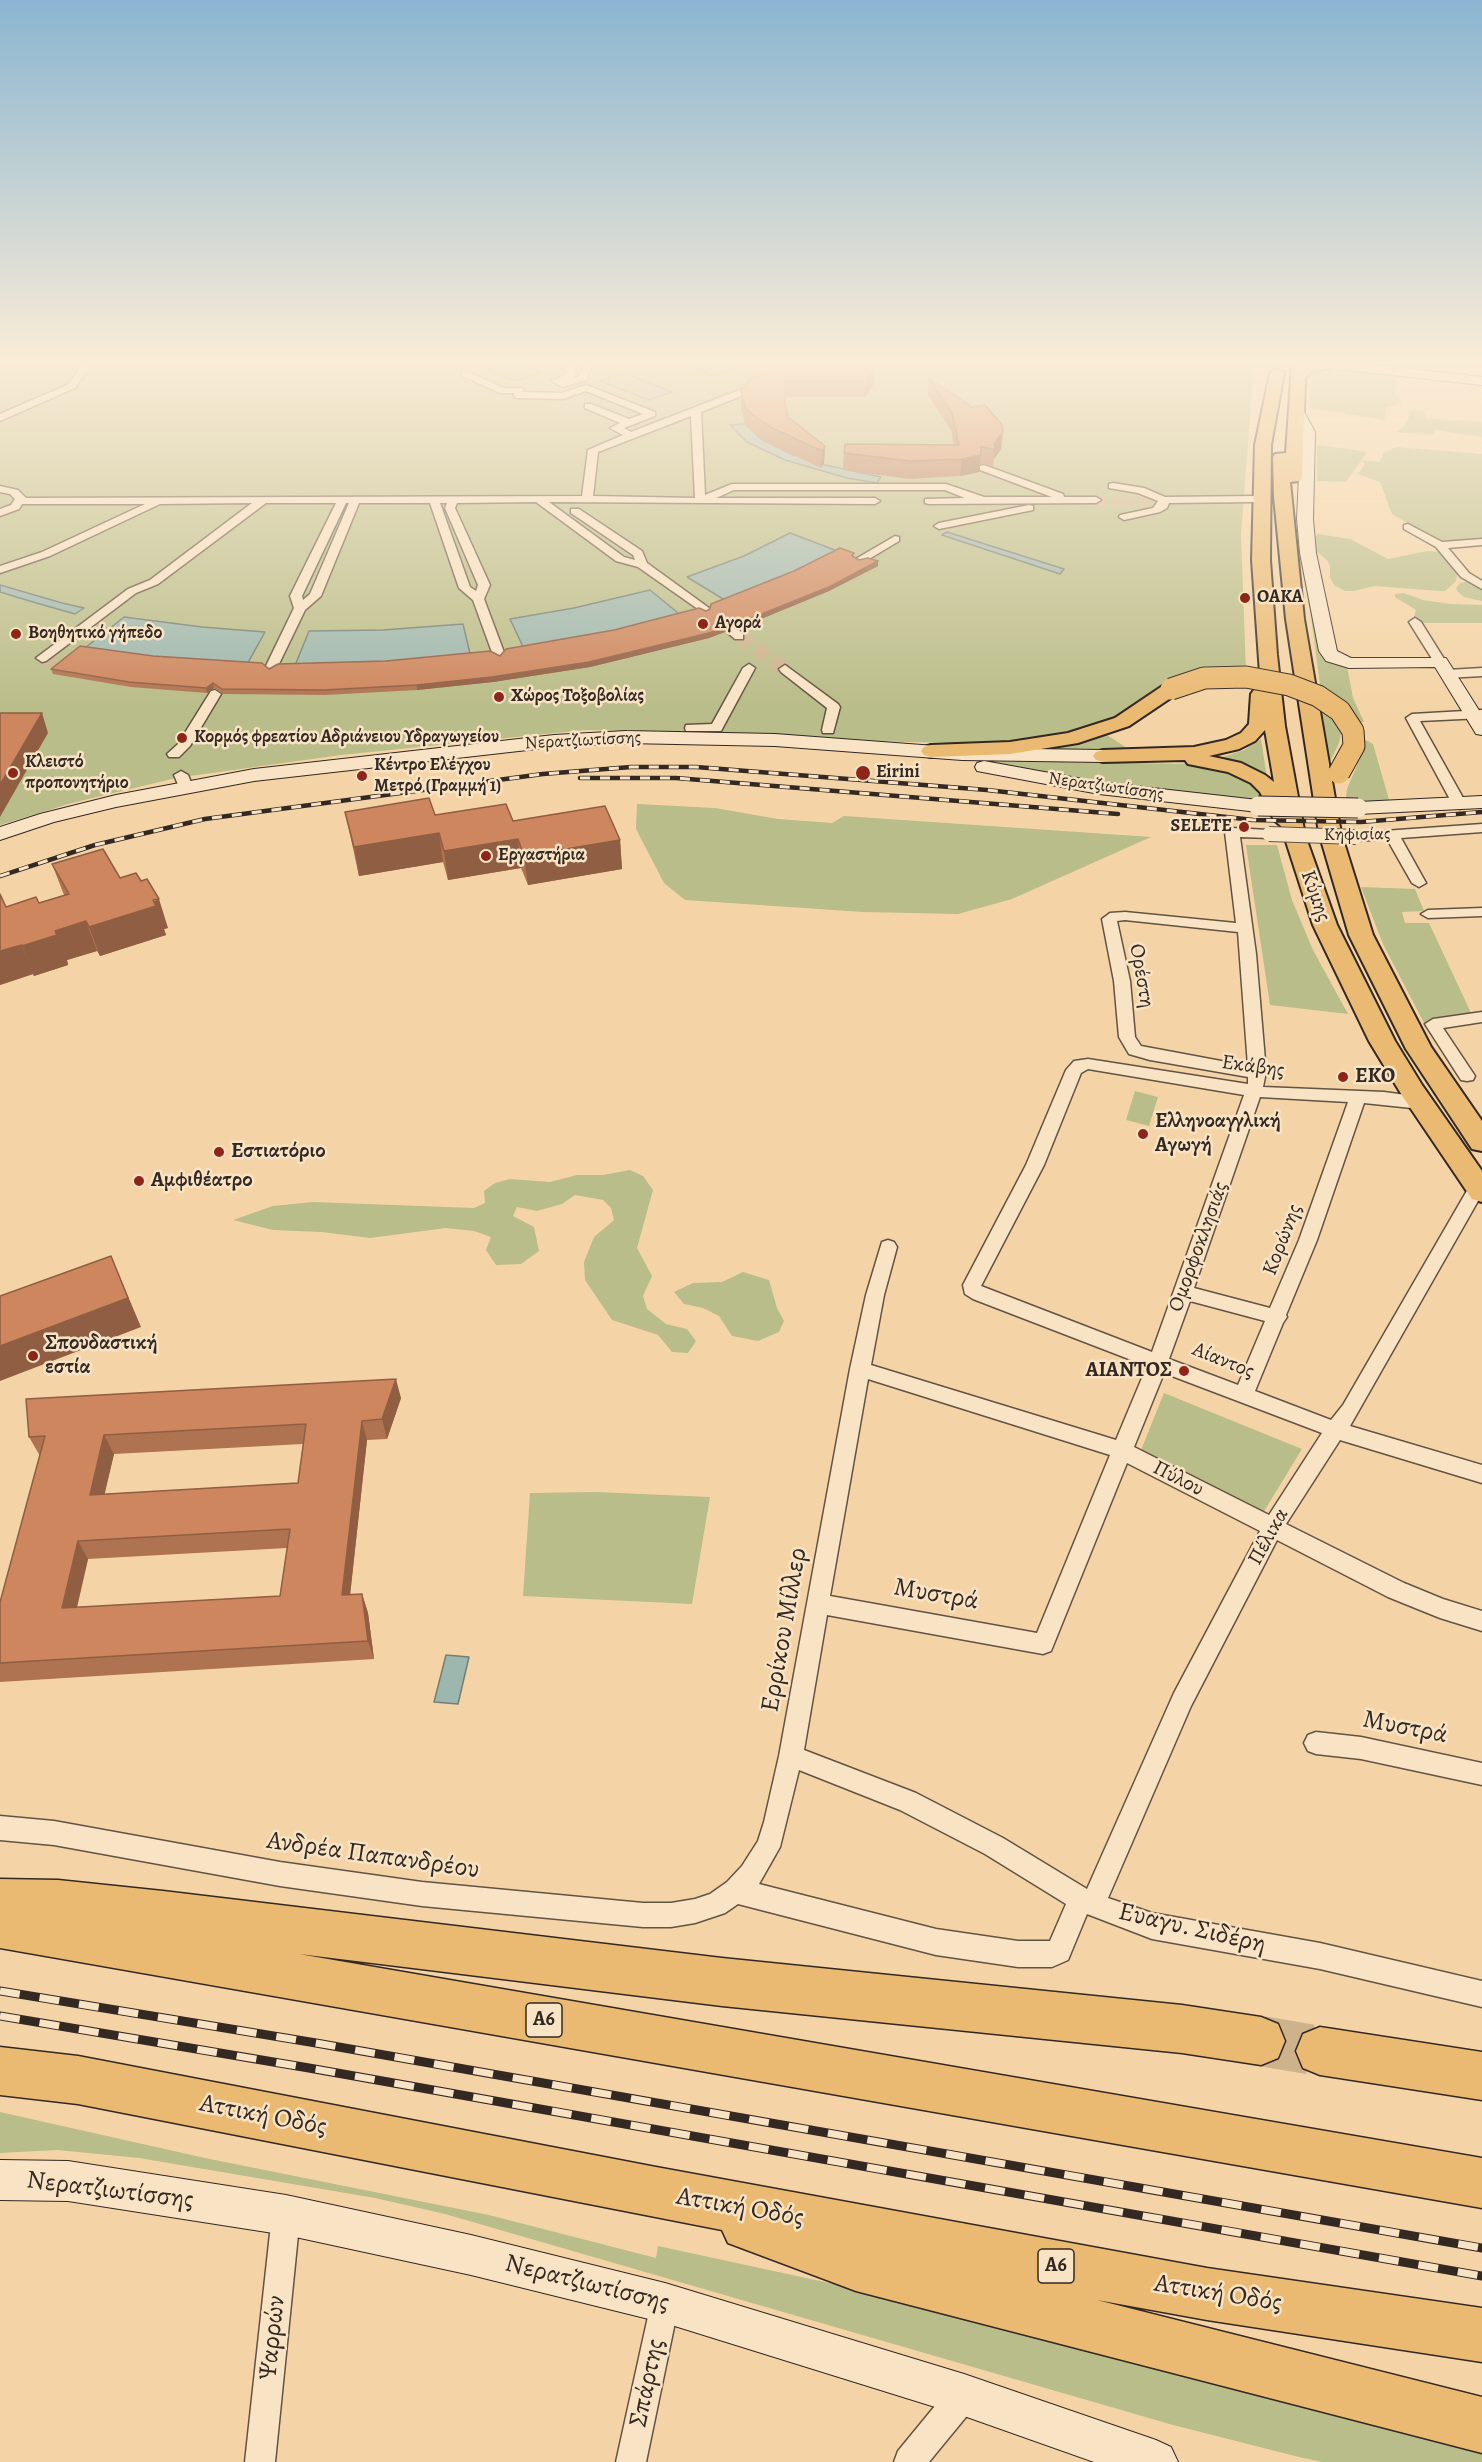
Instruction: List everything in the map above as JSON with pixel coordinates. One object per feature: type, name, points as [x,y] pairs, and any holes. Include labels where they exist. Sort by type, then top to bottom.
[{"type":"highway","points":[[0,1902],[58,1903],[151,1913],[722,1982],[1182,2029],[1261,2041]]},
{"type":"highway","name":"Α6","points":[[0,1925],[1482,2183]]},
{"type":"highway","points":[[1320,2050],[1482,2076]]},
{"type":"highway","name":"Αττική Οδός","points":[[0,2071],[78,2080],[656,2192],[1207,2294],[1482,2335]]},
{"type":"highway","points":[[656,2192],[856,2265],[1482,2425]]},
{"type":"main road","name":"Κύμης","points":[[1254,479],[1252,526],[1255,547],[1261,560]]},
{"type":"main road","name":"Κύμης","points":[[1262,479],[1261,560],[1267,655],[1275,726],[1294,835],[1303,865],[1330,936],[1382,1041],[1480,1189]]},
{"type":"main road","name":"Κύμης","points":[[1282,479],[1295,619],[1330,833],[1361,934],[1419,1049],[1482,1142]]},
{"type":"main road","name":"Κύμης","points":[[1287,547],[1295,537],[1294,479]]},
{"type":"main road","points":[[1294,494],[1304,479]]},
{"type":"main road","points":[[1103,756],[1202,753],[1232,745],[1248,737],[1261,721],[1260,681],[1267,655]]},
{"type":"main road","points":[[921,750],[1010,748],[1078,737],[1130,717],[1171,689],[1204,678],[1246,677],[1279,682],[1318,696],[1340,711],[1353,731],[1354,746],[1339,773],[1330,833]]},
{"type":"main road","points":[[1103,756],[1205,761],[1243,770],[1269,789],[1294,835]]},
{"type":"street","points":[[586,499],[588,479]]},
{"type":"street","points":[[699,479],[700,501]]},
{"type":"street","points":[[1013,479],[1069,500]]},
{"type":"street","name":"Κύμης","points":[[1307,479],[1305,519],[1308,553],[1328,651],[1332,657],[1349,663],[1444,668]]},
{"type":"street","points":[[1113,486],[1140,490],[1164,500],[1254,499]]},
{"type":"street","points":[[700,501],[732,487],[946,487],[984,501]]},
{"type":"street","points":[[0,489],[19,495],[20,501],[15,507],[0,513]]},
{"type":"street","points":[[20,501],[586,499],[875,501]]},
{"type":"street","points":[[434,500],[465,588],[478,599],[500,655]]},
{"type":"street","points":[[453,500],[450,508],[484,585],[478,599]]},
{"type":"street","points":[[539,500],[620,559],[642,565],[705,610]]},
{"type":"street","points":[[569,500],[569,507],[638,554],[642,565]]},
{"type":"street","points":[[939,526],[1069,500]]},
{"type":"street","points":[[929,501],[1096,500]]},
{"type":"street","points":[[1124,516],[1156,510],[1163,506],[1164,500]]},
{"type":"street","points":[[21,561],[33,550],[131,508],[135,501]]},
{"type":"street","points":[[0,570],[46,554],[161,501]]},
{"type":"street","points":[[132,591],[139,580],[238,508],[242,501]]},
{"type":"street","points":[[42,658],[132,591],[154,582],[262,501]]},
{"type":"street","points":[[300,608],[296,596],[342,501]]},
{"type":"street","points":[[271,668],[300,608],[315,596],[355,501]]},
{"type":"street","points":[[1408,527],[1440,545],[1465,575],[1482,586]]},
{"type":"street","points":[[860,560],[896,539]]},
{"type":"street","points":[[1440,545],[1482,542]]},
{"type":"street","points":[[1415,622],[1479,719]]},
{"type":"street","points":[[691,728],[716,728],[749,668]]},
{"type":"street","points":[[1444,668],[1482,672]]},
{"type":"street","points":[[785,669],[834,707],[828,730]]},
{"type":"street","points":[[174,754],[183,746],[215,693]]},
{"type":"street","points":[[1460,805],[1412,718],[1479,719]]},
{"type":"street","name":"Νερατζιωτίσσης","points":[[0,840],[80,811],[184,781],[648,732],[1006,756],[1103,756]]},
{"type":"street","name":"Νερατζιωτίσσης","points":[[921,750],[1027,776],[1099,788],[1305,809]]},
{"type":"street","name":"Κηφισίας","points":[[1305,809],[1460,805],[1482,802]]},
{"type":"street","name":"Νερατζιωτίσσης","points":[[0,834],[47,818],[80,811]]},
{"type":"street","name":"Κηφισίας","points":[[1232,832],[1356,837],[1480,831]]},
{"type":"street","name":"Ομορφοκλησιάς","points":[[1043,1644],[1120,1450],[1159,1360],[1258,1072],[1245,928],[1232,832]]},
{"type":"street","points":[[1392,835],[1419,883]]},
{"type":"street","points":[[1428,914],[1482,912]]},
{"type":"street","name":"Ορέστη","points":[[1245,928],[1125,916],[1109,919],[1122,981],[1127,1037],[1135,1050],[1150,1055],[1227,1069],[1258,1072]]},
{"type":"street","points":[[1474,1075],[1433,1024],[1482,1017]]},
{"type":"street","name":"Εκάβης","points":[[981,1267],[1035,1165],[1074,1070],[1080,1065],[1253,1091],[1358,1096],[1421,1103]]},
{"type":"street","points":[[1438,1079],[1474,1075]]},
{"type":"street","name":"Κορώνης","points":[[1243,1395],[1278,1317],[1308,1240],[1358,1096]]},
{"type":"street","name":"Πέλικα","points":[[736,1890],[936,1942],[1018,1954],[1052,1954],[1059,1951],[1087,1902],[1182,1700],[1273,1527],[1335,1430],[1350,1411],[1480,1189]]},
{"type":"street","name":"Ερρίκου Μίλλερ","points":[[736,1890],[760,1862],[768,1847],[776,1822],[791,1756],[860,1369],[875,1295],[888,1247]]},
{"type":"street","name":"Αίαντος","points":[[981,1267],[972,1285],[972,1289],[980,1294],[1159,1360],[1335,1430],[1482,1474]]},
{"type":"street","points":[[1184,1292],[1278,1317]]},
{"type":"street","name":"Πύλου","points":[[860,1369],[1120,1450],[1396,1590],[1440,1608],[1482,1621]]},
{"type":"street","name":"Μυστρά","points":[[819,1604],[1043,1644]]},
{"type":"street","name":"Μυστρά","points":[[1316,1743],[1371,1750],[1482,1774]]},
{"type":"street","name":"Ευαγυ. Σιδέρη","points":[[791,1756],[908,1801],[994,1846],[1087,1902],[1152,1926],[1320,1956],[1482,1991]]},
{"type":"street","name":"Ανδρέα Παπανδρέου","points":[[0,1828],[54,1833],[280,1874],[381,1889],[643,1915],[671,1915],[694,1911],[716,1904],[736,1890]]},
{"type":"street","name":"Νερατζιωτίσσης","points":[[0,2180],[68,2181],[286,2215],[471,2255],[665,2303],[964,2395],[1156,2462]]},
{"type":"street","name":"Ψαρρών","points":[[260,2462],[286,2215]]},
{"type":"street","name":"Σπάρτης","points":[[631,2462],[665,2303]]},
{"type":"street","points":[[909,2462],[964,2395]]},
{"type":"green space","points":[[0,479],[1245,479],[1241,534],[1246,672],[1207,673],[1118,718],[1086,731],[999,744],[865,741],[775,734],[585,730],[341,755],[176,778],[72,803],[0,825]]},
{"type":"green space","points":[[1317,479],[1348,479],[1346,482],[1317,481]]},
{"type":"green space","points":[[1371,479],[1482,479],[1482,540],[1438,541],[1392,514],[1380,482]]},
{"type":"green space","points":[[1318,534],[1350,539],[1388,559],[1427,551],[1441,552],[1455,568],[1456,581],[1445,591],[1375,586],[1345,591],[1334,585],[1327,560],[1316,551]]},
{"type":"green space","points":[[1306,580],[1329,662],[1347,666],[1353,698],[1364,722],[1359,722],[1321,692]]},
{"type":"green space","points":[[1469,581],[1482,588],[1482,601],[1464,597],[1458,592],[1456,588],[1460,583]]},
{"type":"green space","points":[[1404,593],[1423,600],[1482,605],[1482,623],[1418,623],[1414,617],[1416,610],[1395,597],[1395,594]]},
{"type":"green space","points":[[1318,704],[1328,711],[1341,733],[1339,743],[1327,768]]},
{"type":"green space","points":[[1107,735],[1130,750],[1046,750],[1077,743]]},
{"type":"green space","points":[[1261,739],[1267,778],[1220,758],[1244,750]]},
{"type":"green space","points":[[1364,739],[1373,744],[1390,803],[1345,804],[1347,789],[1361,756]]},
{"type":"green space","points":[[977,761],[1197,764],[1218,768],[1244,780],[1256,788],[1264,803],[1039,775]]},
{"type":"green space","points":[[637,804],[715,808],[778,819],[832,823],[844,816],[1151,837],[1012,899],[958,914],[863,912],[685,900],[664,883],[636,829]]},
{"type":"green space","points":[[1246,845],[1277,845],[1292,900],[1313,950],[1348,1014],[1270,1005]]},
{"type":"green space","points":[[1361,887],[1415,889],[1424,911],[1402,912],[1405,923],[1429,923],[1472,1015],[1424,1023],[1383,944]]},
{"type":"green space","points":[[1135,1091],[1158,1097],[1149,1126],[1126,1120]]},
{"type":"green space","points":[[630,1170],[643,1176],[653,1190],[637,1248],[652,1276],[643,1296],[647,1309],[666,1324],[687,1329],[696,1341],[688,1353],[672,1352],[658,1335],[612,1320],[585,1280],[584,1262],[594,1237],[614,1220],[611,1208],[603,1200],[575,1195],[562,1204],[537,1211],[517,1207],[513,1216],[534,1227],[539,1251],[521,1264],[496,1265],[486,1250],[491,1237],[474,1231],[446,1228],[370,1238],[321,1232],[273,1230],[233,1220],[273,1206],[313,1202],[474,1208],[485,1203],[484,1191],[495,1183],[510,1179],[550,1182],[577,1175],[603,1175]]},
{"type":"green space","points":[[743,1272],[769,1280],[777,1308],[784,1321],[779,1332],[758,1341],[732,1336],[719,1316],[703,1308],[684,1304],[674,1292],[693,1283],[722,1282]]},
{"type":"green space","points":[[1164,1393],[1302,1449],[1263,1513],[1141,1450]]},
{"type":"green space","points":[[596,1492],[710,1497],[692,1604],[523,1596],[530,1493]]},
{"type":"green space","points":[[0,2112],[205,2158],[489,2215],[656,2258],[658,2246],[894,2297],[1482,2447],[1482,2462],[1322,2462],[1173,2425],[445,2214],[375,2198],[139,2158],[57,2150],[0,2153]]},
{"type":"water","points":[[852,479],[880,479],[877,483]]},
{"type":"water","points":[[947,532],[1064,569],[1060,574],[942,535]]},
{"type":"water","points":[[790,533],[840,552],[728,602],[687,577],[744,556]]},
{"type":"water","points":[[0,585],[84,608],[75,614],[0,592]]},
{"type":"water","points":[[650,590],[683,617],[525,651],[510,619],[574,608]]},
{"type":"water","points":[[124,617],[265,632],[245,668],[81,651]]},
{"type":"water","points":[[463,624],[471,658],[294,668],[309,631],[383,630]]},
{"type":"water","points":[[446,1655],[469,1657],[458,1704],[434,1702]]},
{"type":"building","name":"Αγορά","points":[[840,548],[854,553],[852,556],[859,560],[868,558],[878,561],[829,587],[739,623],[731,620],[725,623],[725,628],[709,633],[589,662],[492,677],[417,685],[324,690],[222,689],[213,683],[206,688],[129,682],[51,669],[80,646],[153,656],[262,663],[269,669],[278,664],[386,661],[490,651],[500,656],[506,649],[614,630],[699,608],[706,611],[710,609],[711,604],[794,571]]},
{"type":"building","points":[[0,713],[42,713],[0,785]]},
{"type":"building","points":[[429,798],[435,815],[506,804],[513,821],[605,806],[620,840],[524,856],[518,839],[444,851],[439,833],[354,847],[345,812]]},
{"type":"building","points":[[103,849],[120,878],[136,873],[141,881],[147,879],[159,899],[153,900],[156,906],[89,927],[86,921],[55,931],[57,935],[0,951],[0,894],[6,907],[36,897],[39,903],[69,894],[52,864]]},
{"type":"building","points":[[111,1256],[128,1298],[0,1346],[0,1296]]},
{"type":"building","points":[[396,1379],[382,1419],[362,1421],[342,1595],[362,1594],[368,1641],[0,1663],[0,1602],[45,1436],[29,1437],[26,1399]],"holes":[[[306,1424],[298,1483],[90,1495],[104,1435]],[[290,1529],[280,1596],[62,1608],[78,1541]]]},
{"type":"tunnel","points":[[1096,500],[1164,500]]},
{"type":"tunnel","points":[[739,636],[785,669]]},
{"type":"tunnel","points":[[42,658],[83,666]]},
{"type":"tunnel","points":[[1261,2041],[1320,2051]]},
{"type":"railway","points":[[0,876],[95,845],[205,819],[543,774],[631,767],[696,767],[987,790],[1253,820],[1361,822],[1482,812]]},
{"type":"railway","points":[[580,778],[676,778],[1118,814]]},
{"type":"railway","points":[[0,1991],[316,2043],[1482,2248]]},
{"type":"railway","points":[[0,2016],[309,2068],[1482,2276]]},
{"type":"place","name":"ΟΑΚΑ","points":[[1245,598]]},
{"type":"place","name":"Αγορά","points":[[703,624]]},
{"type":"place","name":"Βοηθητικό γήπεδο","points":[[16,634]]},
{"type":"place","name":"Χώρος Τοξοβολίας","points":[[499,697]]},
{"type":"place","name":"Κορμός φρεατίου Αδριάνειου Υδραγωγείου","points":[[182,738]]},
{"type":"place","name":"Κλειστό προπονητήριο","points":[[13,773]]},
{"type":"place","name":"Eirini","points":[[863,773]]},
{"type":"place","name":"Κέντρο Ελέγχου Μετρό (Γραμμή 1)","points":[[362,776]]},
{"type":"place","name":"SELETE","points":[[1244,827]]},
{"type":"place","name":"Εργαστήρια","points":[[486,856]]},
{"type":"place","name":"EKO","points":[[1343,1077]]},
{"type":"place","name":"Ελληνοαγγλική Αγωγή","points":[[1143,1134]]},
{"type":"place","name":"Εστιατόριο","points":[[219,1152]]},
{"type":"place","name":"Αμφιθέατρο","points":[[139,1181]]},
{"type":"place","name":"Σπουδαστική εστία","points":[[33,1356]]},
{"type":"place","name":"ΑΙΑΝΤΟΣ","points":[[1184,1371]]}]
